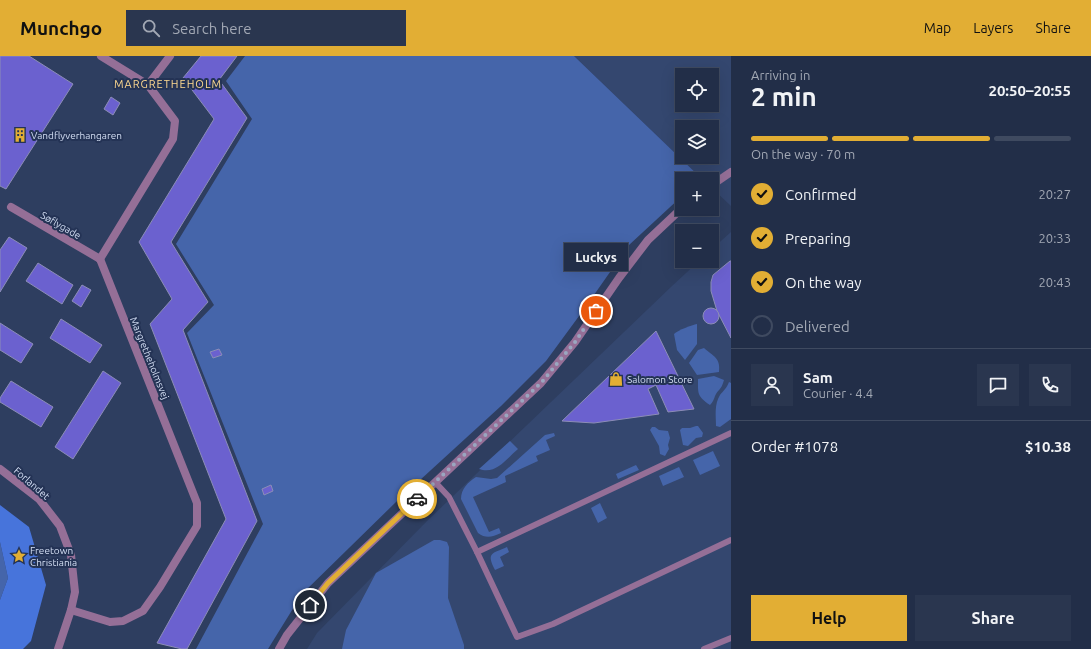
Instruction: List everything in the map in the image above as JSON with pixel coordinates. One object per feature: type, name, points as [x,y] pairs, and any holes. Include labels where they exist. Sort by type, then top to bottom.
[{"type":"street","points":[[100,259],[173,139],[175,121],[148,85],[102,56]]},
{"type":"street","points":[[148,85],[170,56]]},
{"type":"street","points":[[719,180],[731,172]]},
{"type":"street","name":"Søflygade","points":[[12,207],[100,259]]},
{"type":"street","points":[[279,649],[287,635],[328,583],[541,383],[575,342],[619,278],[648,240],[675,215]]},
{"type":"street","name":"Margretheholmsvej","points":[[71,610],[110,622],[123,621],[143,611],[160,587],[196,526],[196,503],[100,259]]},
{"type":"street","name":"Forlandet","points":[[0,469],[39,499],[60,526],[71,555],[74,592],[71,610],[58,649]]},
{"type":"lane","points":[[478,552],[731,433]]},
{"type":"lane","points":[[435,482],[449,497],[478,552],[517,637],[553,624],[731,540]]},
{"type":"lane","points":[[704,649],[731,638]]},
{"type":"shaded area","points":[[245,56],[574,56],[675,153],[675,164],[686,164],[695,172],[675,172],[675,202],[629,245],[546,361],[501,406],[396,502],[302,594],[268,649],[196,649],[263,524],[187,333],[214,305],[176,244],[252,119],[226,81]]},
{"type":"shaded area","points":[[574,56],[731,56],[731,206],[719,195],[719,172],[695,172],[686,164],[719,164],[719,120],[675,120],[675,153]]},
{"type":"shaded area","points":[[731,232],[731,649],[307,649],[317,633],[427,521],[691,268],[719,268],[719,243]]},
{"type":"shaded area","points":[[697,324],[697,344],[685,360],[677,350],[674,334],[682,329]]},
{"type":"shaded area","points":[[704,348],[718,360],[719,372],[697,375],[689,363],[698,350]]},
{"type":"shaded area","points":[[714,376],[724,380],[710,405],[700,397],[698,379]]},
{"type":"shaded area","points":[[729,382],[731,383],[731,419],[720,427],[716,426],[717,403],[720,395]]},
{"type":"shaded area","points":[[698,426],[703,433],[702,437],[696,438],[688,446],[683,445],[680,430],[682,428]]},
{"type":"shaded area","points":[[652,427],[659,430],[668,431],[670,438],[668,445],[669,449],[665,456],[660,454],[659,446],[650,430]]},
{"type":"shaded area","points":[[554,433],[555,436],[546,440],[550,450],[536,456],[538,461],[505,476],[506,482],[473,497],[489,532],[499,528],[501,533],[489,537],[478,533],[461,499],[462,492],[466,486],[476,477],[491,479],[497,478],[545,435]]},
{"type":"shaded area","points":[[510,441],[518,449],[505,461],[491,470],[479,469]]},
{"type":"shaded area","points":[[713,451],[720,466],[700,475],[693,460]]},
{"type":"shaded area","points":[[636,465],[639,470],[618,479],[616,474]]},
{"type":"shaded area","points":[[679,467],[684,477],[663,486],[659,476]]},
{"type":"shaded area","points":[[600,503],[607,518],[598,523],[591,508]]},
{"type":"shaded area","name":"Freetown Christiania","points":[[0,505],[29,527],[46,585],[31,641],[23,649],[0,649],[0,600],[8,578],[0,542]]},
{"type":"shaded area","points":[[434,540],[447,542],[449,547],[448,598],[464,649],[342,649],[346,630],[376,573]]},
{"type":"shaded area","points":[[0,542],[8,578],[0,600]]},
{"type":"shaded area","points":[[507,547],[509,552],[500,557],[504,566],[495,570],[491,560],[492,554]]},
{"type":"building","name":"Vandflyverhangaren","points":[[0,56],[29,56],[73,84],[6,189],[0,186]]},
{"type":"building","points":[[201,56],[237,56],[219,80],[247,118],[171,242],[208,302],[183,330],[257,521],[187,649],[182,649],[157,643],[226,519],[150,324],[172,299],[139,242],[214,119],[183,78]]},
{"type":"building","points":[[111,97],[120,103],[113,115],[104,109]]},
{"type":"building","points":[[9,237],[27,248],[0,292],[0,250]]},
{"type":"building","points":[[730,261],[731,338],[717,311],[711,291],[713,275]]},
{"type":"building","points":[[38,263],[73,285],[62,304],[26,281]]},
{"type":"building","points":[[82,285],[91,290],[81,307],[72,301]]},
{"type":"building","points":[[708,308],[714,308],[719,313],[717,322],[714,324],[708,324],[703,319],[703,313]]},
{"type":"building","points":[[61,319],[102,345],[90,363],[50,338]]},
{"type":"building","points":[[0,323],[33,344],[21,363],[0,350]]},
{"type":"building","points":[[656,331],[694,409],[668,412],[656,385],[648,389],[659,414],[594,423],[562,421]]},
{"type":"building","points":[[219,349],[222,355],[213,358],[210,352]]},
{"type":"building","points":[[103,371],[121,383],[73,459],[55,447]]},
{"type":"building","points":[[11,381],[53,407],[41,427],[0,402],[0,398]]},
{"type":"building","points":[[271,485],[273,491],[264,495],[262,489]]},
{"type":"way so far","points":[[417,499],[541,383],[575,342],[596,311]]},
{"type":"place","name":"Vandflyverhangaren","points":[[20,135]]},
{"type":"place","name":"Luckys","points":[[596,311]]},
{"type":"place","name":"Salomon Store","points":[[616,379]]},
{"type":"place","name":"Freetown Christiania","points":[[19,556]]},
{"type":"district","name":"MARGRETHEHOLM","points":[[168,84]]},
{"type":"route","points":[[310,605],[328,583],[417,499]]}]
